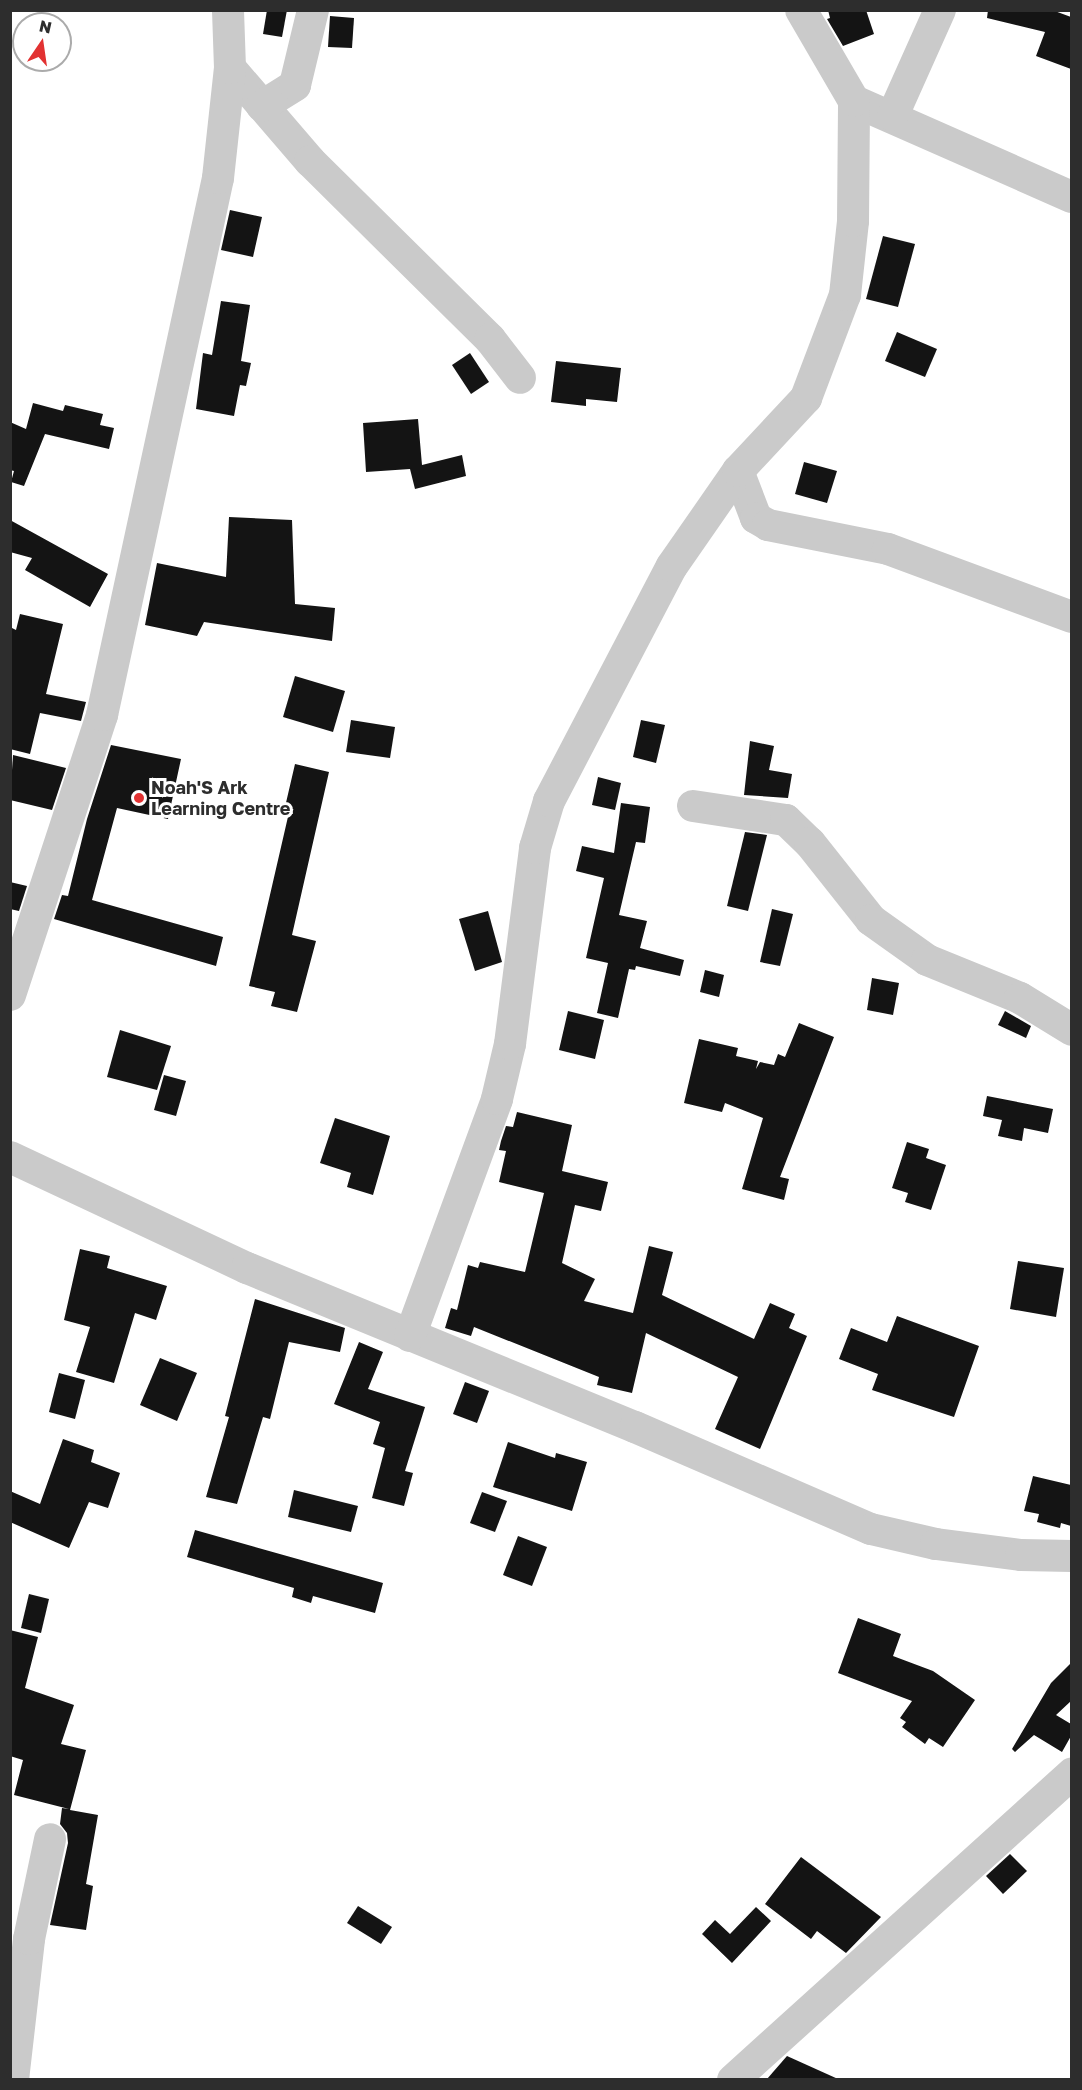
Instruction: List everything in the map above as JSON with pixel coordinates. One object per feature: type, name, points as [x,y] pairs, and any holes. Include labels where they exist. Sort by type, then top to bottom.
[{"type":"street","points":[[10,995],[102,714],[218,177],[230,68],[228,10]]},
{"type":"street","points":[[262,106],[295,86],[313,10]]},
{"type":"street","points":[[410,1336],[497,1099],[510,1044],[536,848],[549,801],[672,566],[738,471],[806,398],[845,295],[853,221],[854,101],[801,10]]},
{"type":"street","points":[[893,115],[940,10]]},
{"type":"street","points":[[230,68],[310,161],[490,339],[520,378]]},
{"type":"street","points":[[854,101],[893,115],[1071,197]]},
{"type":"street","points":[[738,471],[756,518],[768,525],[888,549],[1071,617]]},
{"type":"street","points":[[693,806],[786,820],[810,843],[871,920],[927,960],[1020,998],[1071,1030]]},
{"type":"street","points":[[10,1157],[247,1268],[635,1427],[871,1529],[936,1544],[1021,1555],[1071,1556]]},
{"type":"street","points":[[734,2079],[1071,1774]]},
{"type":"street","points":[[13,2079],[29,1939],[50,1839]]},
{"type":"building","points":[[267,10],[287,10],[282,37],[263,34]]},
{"type":"building","points":[[828,10],[866,10],[874,34],[843,46],[827,19],[830,18]]},
{"type":"building","points":[[988,10],[1052,10],[1071,17],[1071,69],[1036,56],[1045,32],[987,18]]},
{"type":"building","points":[[330,16],[354,18],[352,48],[328,47]]},
{"type":"building","points":[[230,210],[262,217],[253,257],[221,250]]},
{"type":"building","points":[[883,236],[915,244],[898,307],[866,299]]},
{"type":"building","points":[[221,301],[250,305],[241,361],[251,363],[246,386],[240,385],[234,416],[196,409],[203,353],[212,355]]},
{"type":"building","points":[[897,332],[937,349],[925,377],[885,361]]},
{"type":"building","points":[[470,353],[489,382],[471,394],[452,365]]},
{"type":"building","points":[[556,361],[621,368],[617,402],[586,399],[586,406],[551,402]]},
{"type":"building","points":[[33,403],[63,411],[65,405],[103,414],[100,425],[114,428],[109,449],[45,434],[24,486],[11,482],[14,471],[10,470],[10,422],[26,429]]},
{"type":"building","points":[[418,419],[422,465],[462,455],[466,476],[415,489],[410,469],[366,472],[363,423]]},
{"type":"building","points":[[804,462],[837,471],[827,503],[795,494]]},
{"type":"building","points":[[229,517],[292,520],[295,604],[335,608],[332,641],[204,622],[197,636],[145,625],[157,563],[226,577]]},
{"type":"building","points":[[10,520],[108,574],[90,607],[25,570],[32,558],[10,552]]},
{"type":"building","points":[[20,614],[63,624],[46,694],[86,702],[81,721],[40,713],[30,754],[10,749],[10,627],[16,630]]},
{"type":"building","points":[[295,676],[345,691],[333,732],[283,717]]},
{"type":"building","points":[[351,720],[395,727],[390,758],[346,752]]},
{"type":"building","points":[[641,720],[665,725],[656,763],[633,757]]},
{"type":"building","points":[[750,741],[774,746],[769,770],[792,774],[788,798],[744,795]]},
{"type":"building","points":[[111,745],[181,759],[168,819],[117,808],[92,900],[223,937],[216,966],[54,919],[62,895],[68,896],[87,819]]},
{"type":"building","points":[[13,755],[66,768],[52,810],[10,800]]},
{"type":"building","points":[[295,764],[329,772],[292,935],[316,941],[297,1012],[271,1006],[275,992],[249,986],[290,808],[285,807]]},
{"type":"building","points":[[598,777],[621,783],[615,810],[592,805]]},
{"type":"building","points":[[621,803],[650,807],[645,843],[636,842],[619,915],[647,921],[640,948],[684,960],[680,976],[636,966],[635,970],[629,969],[618,1018],[597,1013],[608,963],[586,958],[604,878],[576,871],[582,846],[614,853]]},
{"type":"building","points":[[745,832],[767,835],[748,911],[727,906]]},
{"type":"building","points":[[10,882],[27,886],[19,911],[10,909]]},
{"type":"building","points":[[772,909],[793,914],[780,966],[760,962]]},
{"type":"building","points":[[488,911],[502,962],[475,971],[459,919]]},
{"type":"building","points":[[705,970],[724,975],[719,997],[700,992]]},
{"type":"building","points":[[872,978],[899,983],[893,1015],[867,1010]]},
{"type":"building","points":[[568,1011],[604,1020],[595,1059],[559,1050]]},
{"type":"building","points":[[1005,1011],[1031,1026],[1026,1038],[998,1025]]},
{"type":"building","points":[[799,1023],[834,1037],[780,1177],[789,1179],[784,1200],[742,1189],[763,1118],[725,1103],[722,1112],[684,1103],[699,1039],[738,1048],[736,1056],[758,1061],[756,1069],[760,1062],[774,1065],[778,1054],[785,1057]]},
{"type":"building","points":[[120,1030],[171,1046],[157,1090],[107,1077]]},
{"type":"building","points":[[164,1075],[186,1081],[176,1116],[154,1110]]},
{"type":"building","points":[[987,1096],[1053,1109],[1048,1133],[1024,1128],[1022,1141],[998,1136],[1002,1120],[983,1116]]},
{"type":"building","points":[[517,1112],[572,1125],[562,1171],[608,1182],[601,1211],[575,1205],[562,1263],[595,1279],[584,1301],[633,1313],[649,1246],[673,1252],[662,1295],[754,1339],[770,1303],[795,1314],[789,1328],[807,1336],[760,1449],[715,1429],[738,1377],[646,1333],[632,1393],[597,1385],[599,1377],[474,1327],[471,1336],[445,1328],[451,1308],[457,1310],[468,1265],[478,1268],[480,1262],[525,1272],[544,1193],[499,1182],[506,1151],[499,1150],[501,1141],[506,1126],[513,1127]]},
{"type":"building","points":[[335,1118],[390,1136],[373,1195],[347,1187],[351,1173],[320,1163]]},
{"type":"building","points":[[907,1142],[929,1149],[926,1158],[946,1165],[931,1210],[905,1202],[908,1193],[892,1188]]},
{"type":"building","points":[[80,1249],[110,1256],[107,1268],[167,1286],[156,1320],[135,1313],[114,1383],[76,1372],[90,1327],[64,1320]]},
{"type":"building","points":[[1018,1261],[1064,1268],[1056,1317],[1010,1309]]},
{"type":"building","points":[[255,1299],[345,1328],[340,1352],[289,1342],[270,1419],[263,1417],[237,1504],[206,1497],[229,1417],[225,1416]]},
{"type":"building","points":[[897,1316],[979,1346],[954,1417],[872,1390],[878,1374],[839,1359],[851,1328],[887,1342]]},
{"type":"building","points":[[359,1342],[383,1352],[368,1389],[425,1407],[405,1471],[413,1473],[404,1506],[372,1498],[385,1448],[373,1444],[380,1422],[334,1404]]},
{"type":"building","points":[[160,1358],[197,1373],[177,1421],[140,1405]]},
{"type":"building","points":[[59,1373],[85,1380],[75,1419],[49,1412]]},
{"type":"building","points":[[465,1382],[489,1391],[477,1423],[453,1414]]},
{"type":"building","points":[[63,1439],[94,1450],[91,1462],[120,1473],[108,1508],[89,1502],[69,1548],[10,1522],[10,1491],[40,1504]]},
{"type":"building","points":[[508,1442],[555,1458],[556,1453],[587,1462],[572,1511],[493,1487]]},
{"type":"building","points":[[1033,1476],[1071,1485],[1071,1526],[1061,1523],[1060,1528],[1037,1522],[1039,1514],[1024,1511]]},
{"type":"building","points":[[294,1490],[358,1506],[351,1532],[288,1517]]},
{"type":"building","points":[[482,1492],[507,1501],[495,1532],[470,1523]]},
{"type":"building","points":[[195,1530],[383,1583],[375,1613],[313,1596],[311,1603],[292,1597],[294,1588],[187,1557]]},
{"type":"building","points":[[518,1536],[547,1547],[532,1586],[503,1575]]},
{"type":"building","points":[[29,1594],[49,1599],[41,1633],[21,1628]]},
{"type":"building","points":[[858,1618],[901,1634],[893,1656],[933,1671],[975,1700],[943,1747],[929,1738],[925,1744],[902,1727],[906,1722],[900,1718],[912,1701],[838,1673]]},
{"type":"building","points":[[10,1630],[38,1637],[25,1688],[74,1705],[61,1744],[86,1750],[70,1810],[98,1815],[86,1884],[93,1886],[86,1930],[50,1925],[68,1843],[67,1833],[60,1824],[62,1808],[69,1809],[14,1795],[23,1760],[10,1756]]},
{"type":"building","points":[[1071,1663],[1071,1701],[1056,1715],[1071,1724],[1071,1736],[1062,1752],[1034,1735],[1015,1752],[1012,1749],[1051,1683]]},
{"type":"building","points":[[1010,1854],[1027,1871],[1003,1894],[986,1876]]},
{"type":"building","points":[[801,1857],[881,1917],[846,1953],[817,1931],[811,1939],[765,1904]]},
{"type":"building","points":[[358,1906],[392,1927],[381,1944],[347,1923]]},
{"type":"building","points":[[756,1907],[771,1921],[732,1963],[702,1934],[715,1920],[730,1934]]},
{"type":"building","points":[[787,2056],[838,2079],[767,2079]]},
{"type":"place","name":"Noah'S Ark Learning Centre","points":[[139,798]]}]
